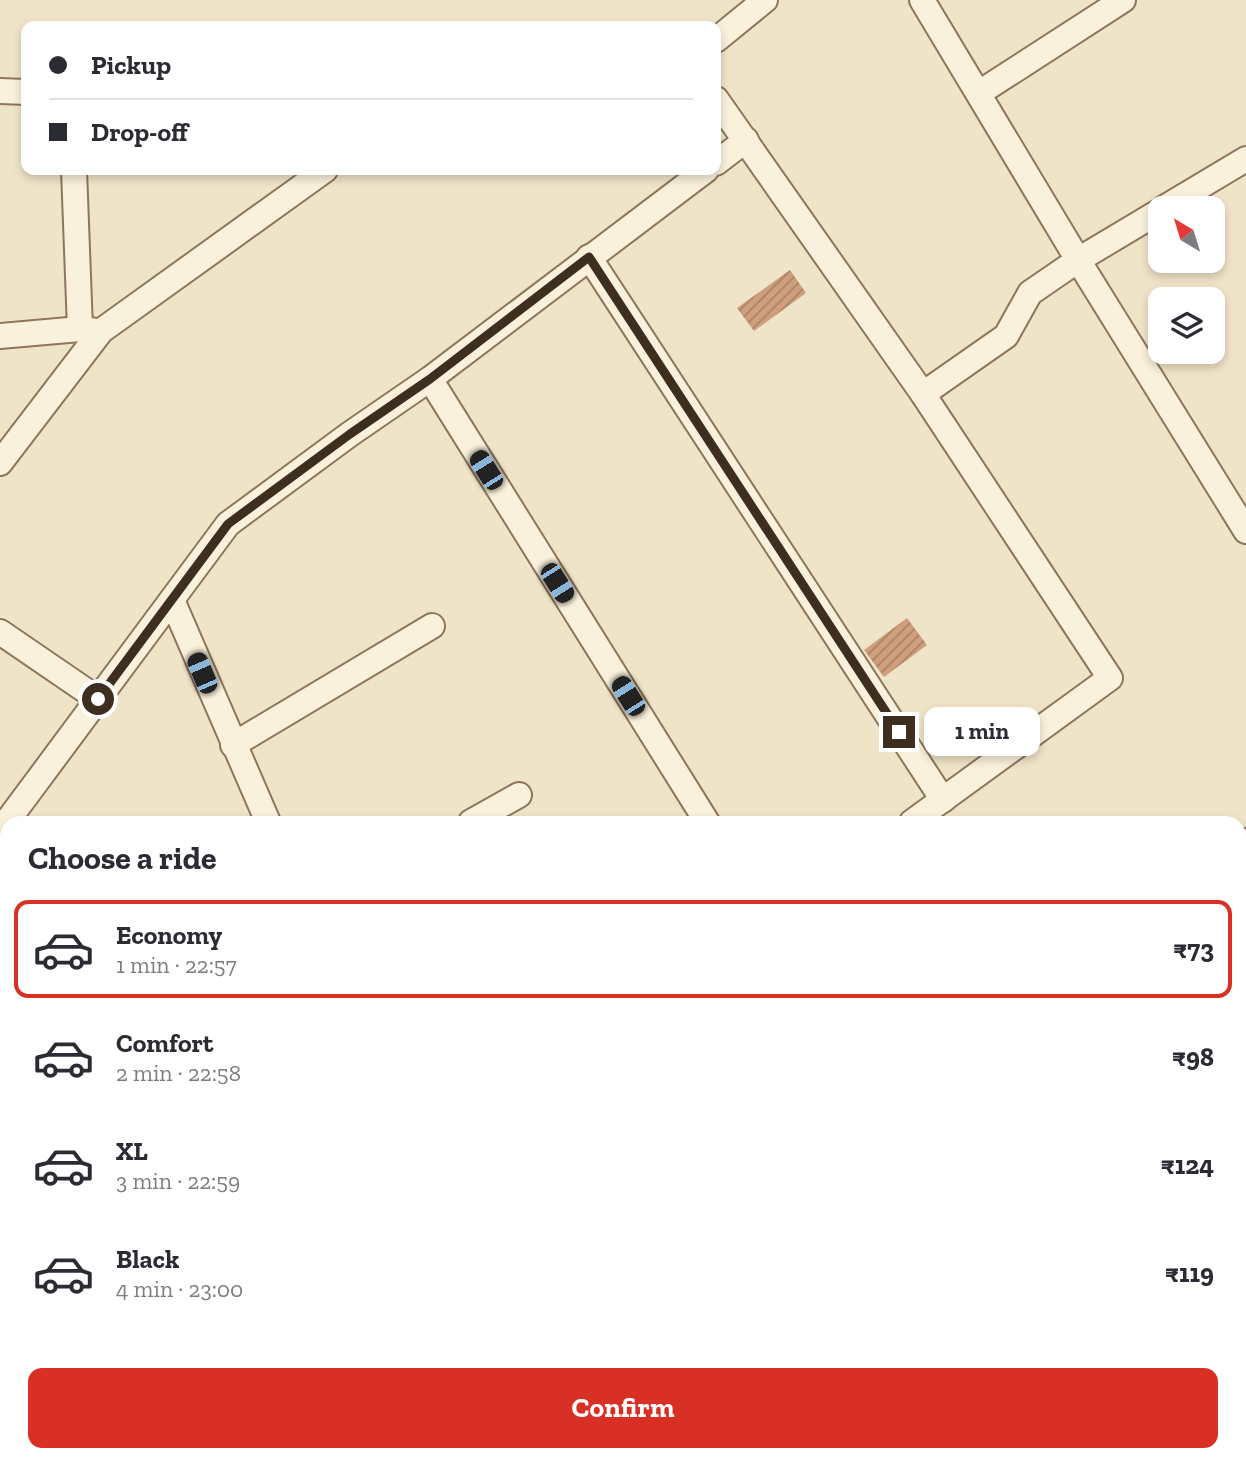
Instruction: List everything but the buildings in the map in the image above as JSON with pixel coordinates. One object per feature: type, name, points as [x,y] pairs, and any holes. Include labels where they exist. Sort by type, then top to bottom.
[{"type":"street","points":[[721,36],[765,0]]},
{"type":"street","points":[[922,0],[1078,260],[1246,531]]},
{"type":"street","points":[[979,93],[1123,0]]},
{"type":"street","points":[[0,91],[21,92]]},
{"type":"street","points":[[721,106],[923,394],[1110,678],[920,816]]},
{"type":"street","points":[[721,159],[746,140]]},
{"type":"street","points":[[1184,196],[1246,159]]},
{"type":"street","points":[[75,175],[91,330]]},
{"type":"street","points":[[0,463],[91,330],[318,175]]},
{"type":"street","points":[[25,813],[98,699],[228,524],[430,379],[699,175]]},
{"type":"street","points":[[923,394],[1001,341],[1010,332],[1027,296],[1078,260],[1148,218]]},
{"type":"street","points":[[589,257],[943,800]]},
{"type":"street","points":[[0,336],[91,330]]},
{"type":"street","points":[[430,379],[703,816]]},
{"type":"street","points":[[172,600],[265,816]]},
{"type":"street","points":[[233,745],[432,626]]},
{"type":"street","points":[[0,632],[98,699]]},
{"type":"street","points":[[482,816],[520,796]]},
{"type":"route","points":[[98,699],[228,524],[430,379],[589,257],[899,732]]}]
